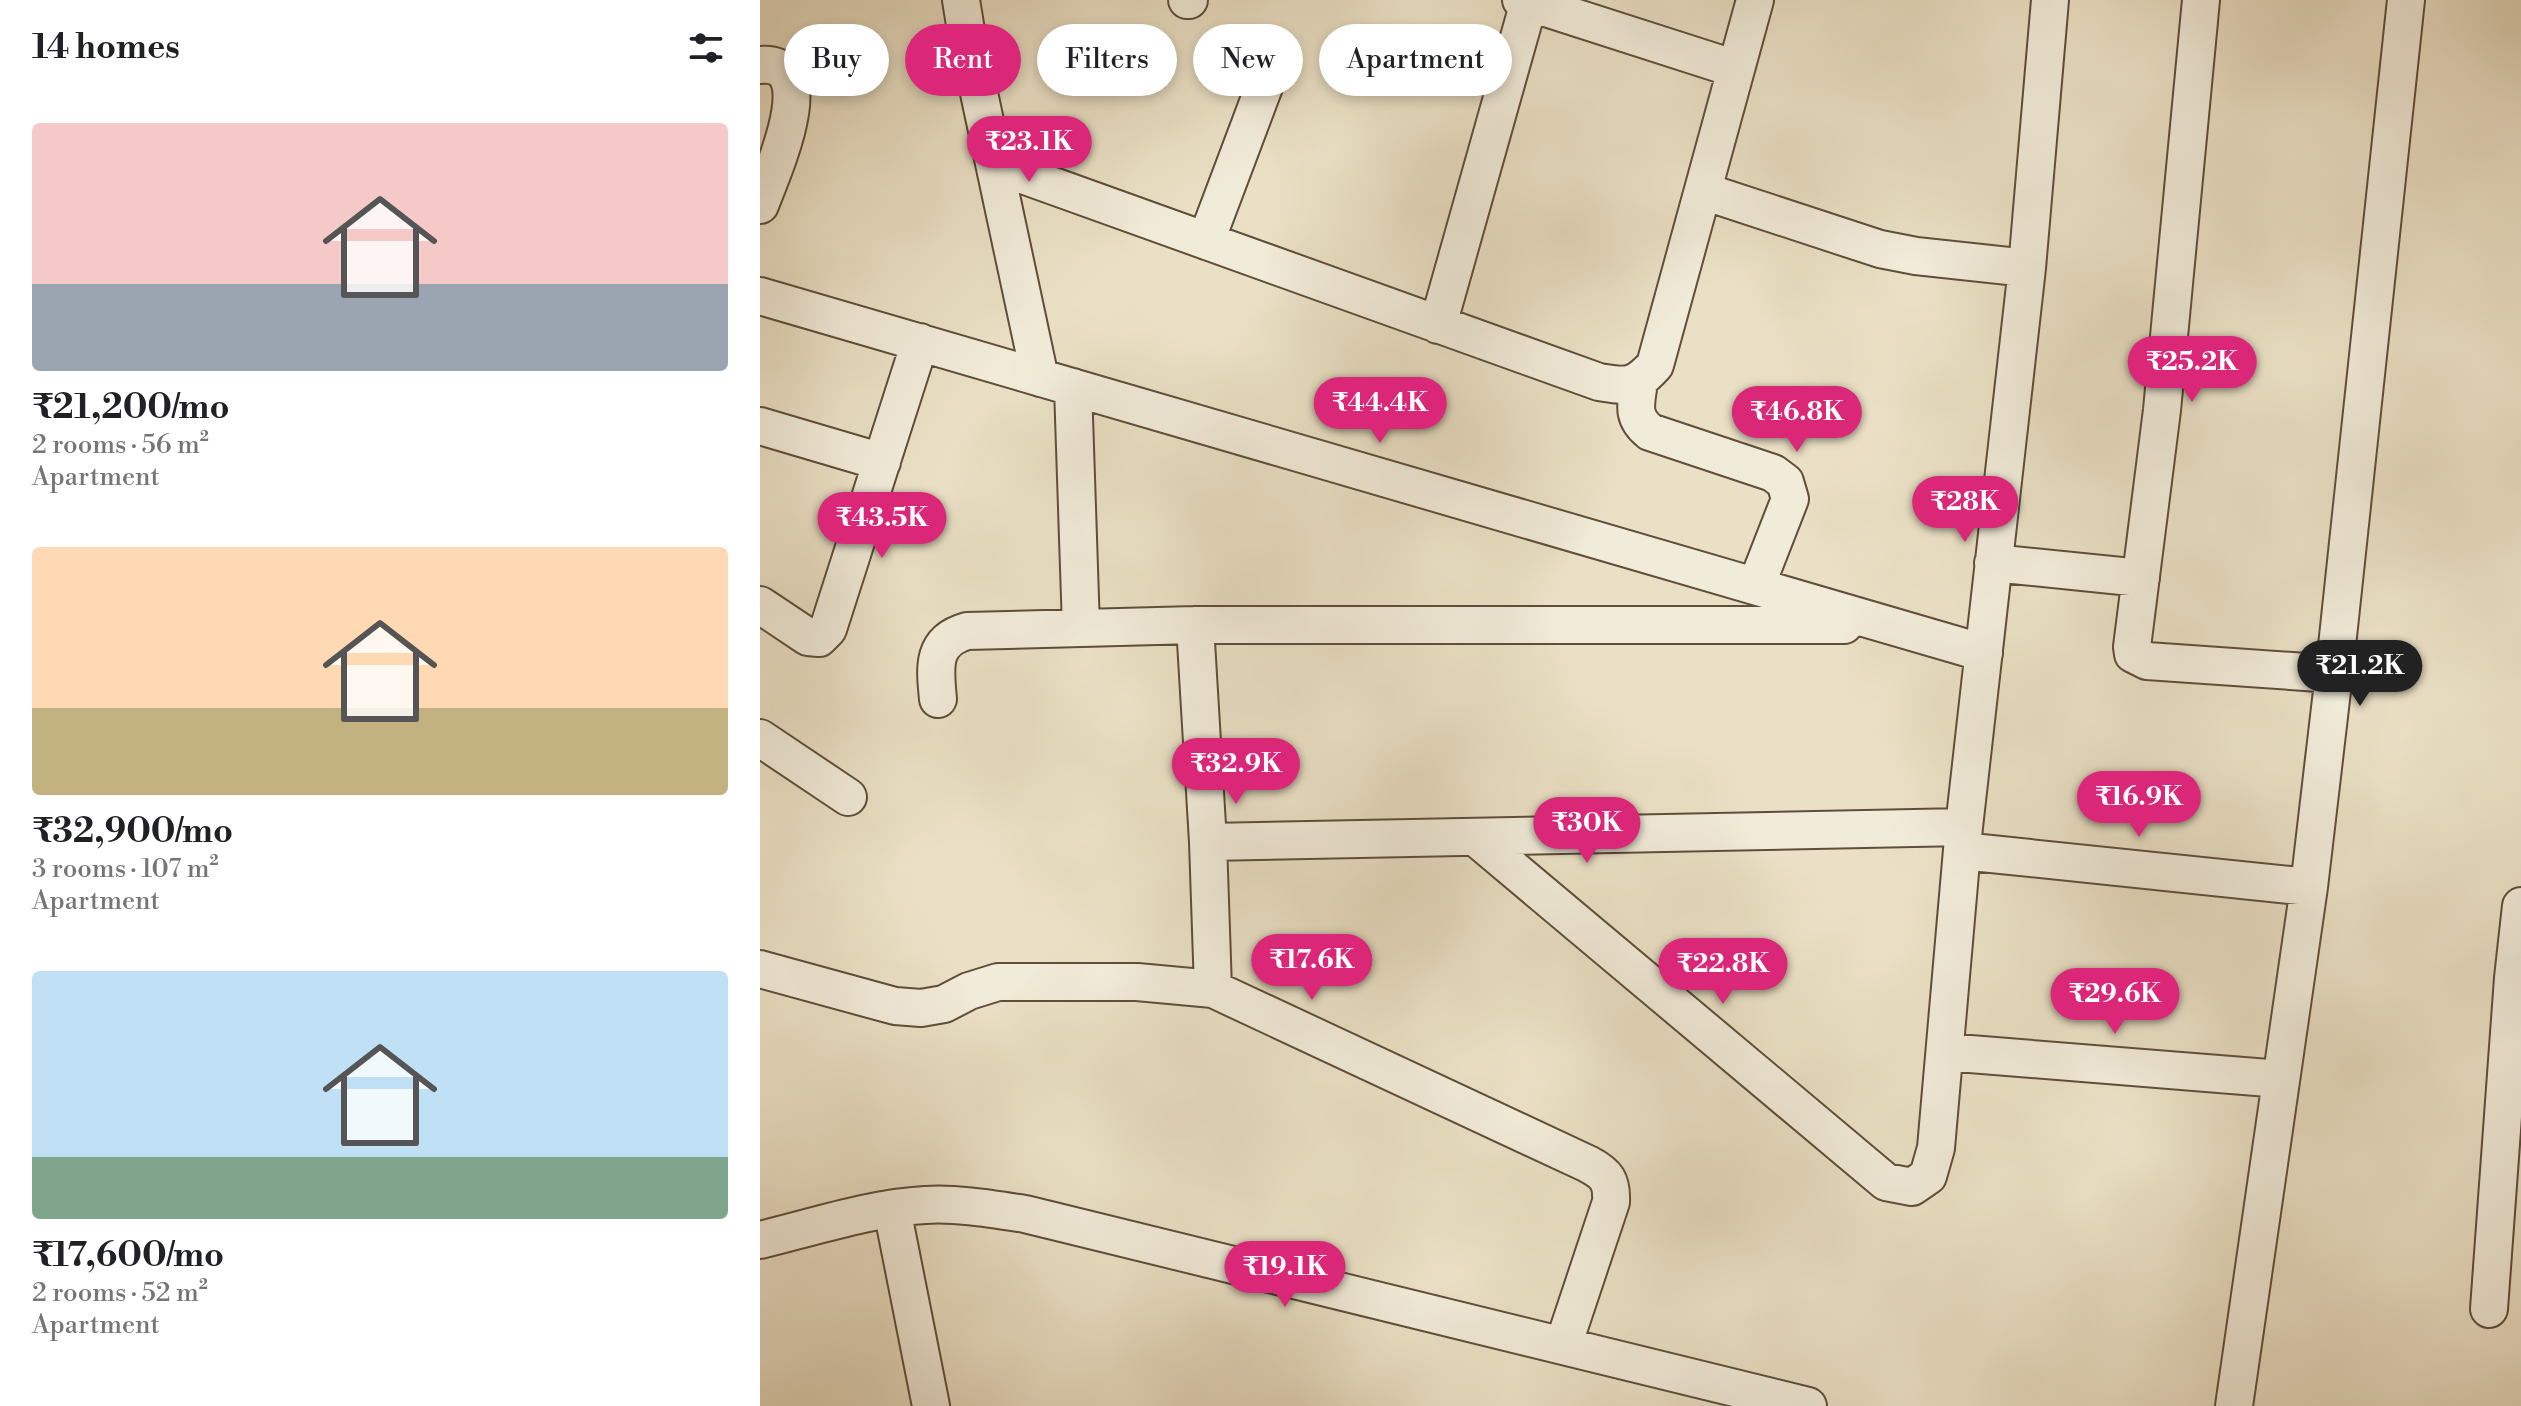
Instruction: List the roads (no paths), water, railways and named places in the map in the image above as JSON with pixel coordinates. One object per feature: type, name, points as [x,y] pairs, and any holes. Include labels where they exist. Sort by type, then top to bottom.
[{"type":"street","points":[[961,0],[995,165],[1057,382],[1081,628]]},
{"type":"street","points":[[1755,0],[1655,365],[1639,382],[1635,407],[1639,423],[1650,432],[1773,473],[1785,482],[1790,499],[1756,586]]},
{"type":"street","points":[[1475,837],[1886,1182],[1912,1187],[1928,1176],[1936,1148],[1963,839],[2027,268],[2050,0]]},
{"type":"street","points":[[2201,0],[2162,410],[2133,654],[2139,658],[2334,674]]},
{"type":"street","points":[[2234,1406],[2309,887],[2406,0]]},
{"type":"street","points":[[1438,325],[1525,1],[1736,69]]},
{"type":"street","points":[[760,65],[778,65],[785,69],[789,76],[792,102],[785,135],[760,205]]},
{"type":"street","points":[[1206,241],[1261,96]]},
{"type":"street","points":[[995,165],[1599,382],[1618,386],[1639,382]]},
{"type":"street","points":[[1703,191],[1880,249],[2027,268]]},
{"type":"street","points":[[760,296],[1984,653]]},
{"type":"street","points":[[760,605],[808,637],[819,638],[828,629],[920,342]]},
{"type":"street","points":[[760,426],[882,462]]},
{"type":"street","points":[[1993,563],[2141,578]]},
{"type":"street","points":[[938,699],[935,670],[939,651],[952,636],[967,631],[1195,625],[1886,625]]},
{"type":"street","points":[[1195,625],[1213,989]]},
{"type":"street","points":[[760,738],[848,797]]},
{"type":"street","points":[[1208,842],[1475,837],[1963,839],[2309,887]]},
{"type":"street","points":[[2489,1309],[2521,906]]},
{"type":"street","points":[[760,969],[895,1006],[921,1008],[944,1004],[969,991],[998,982],[1137,982],[1213,989],[1603,1172],[1612,1184],[1611,1202],[1563,1346]]},
{"type":"street","points":[[1945,1052],[2281,1079]]},
{"type":"street","points":[[760,1240],[892,1209],[926,1205],[964,1206],[1025,1214],[1808,1406]]},
{"type":"street","points":[[892,1209],[931,1406]]}]
